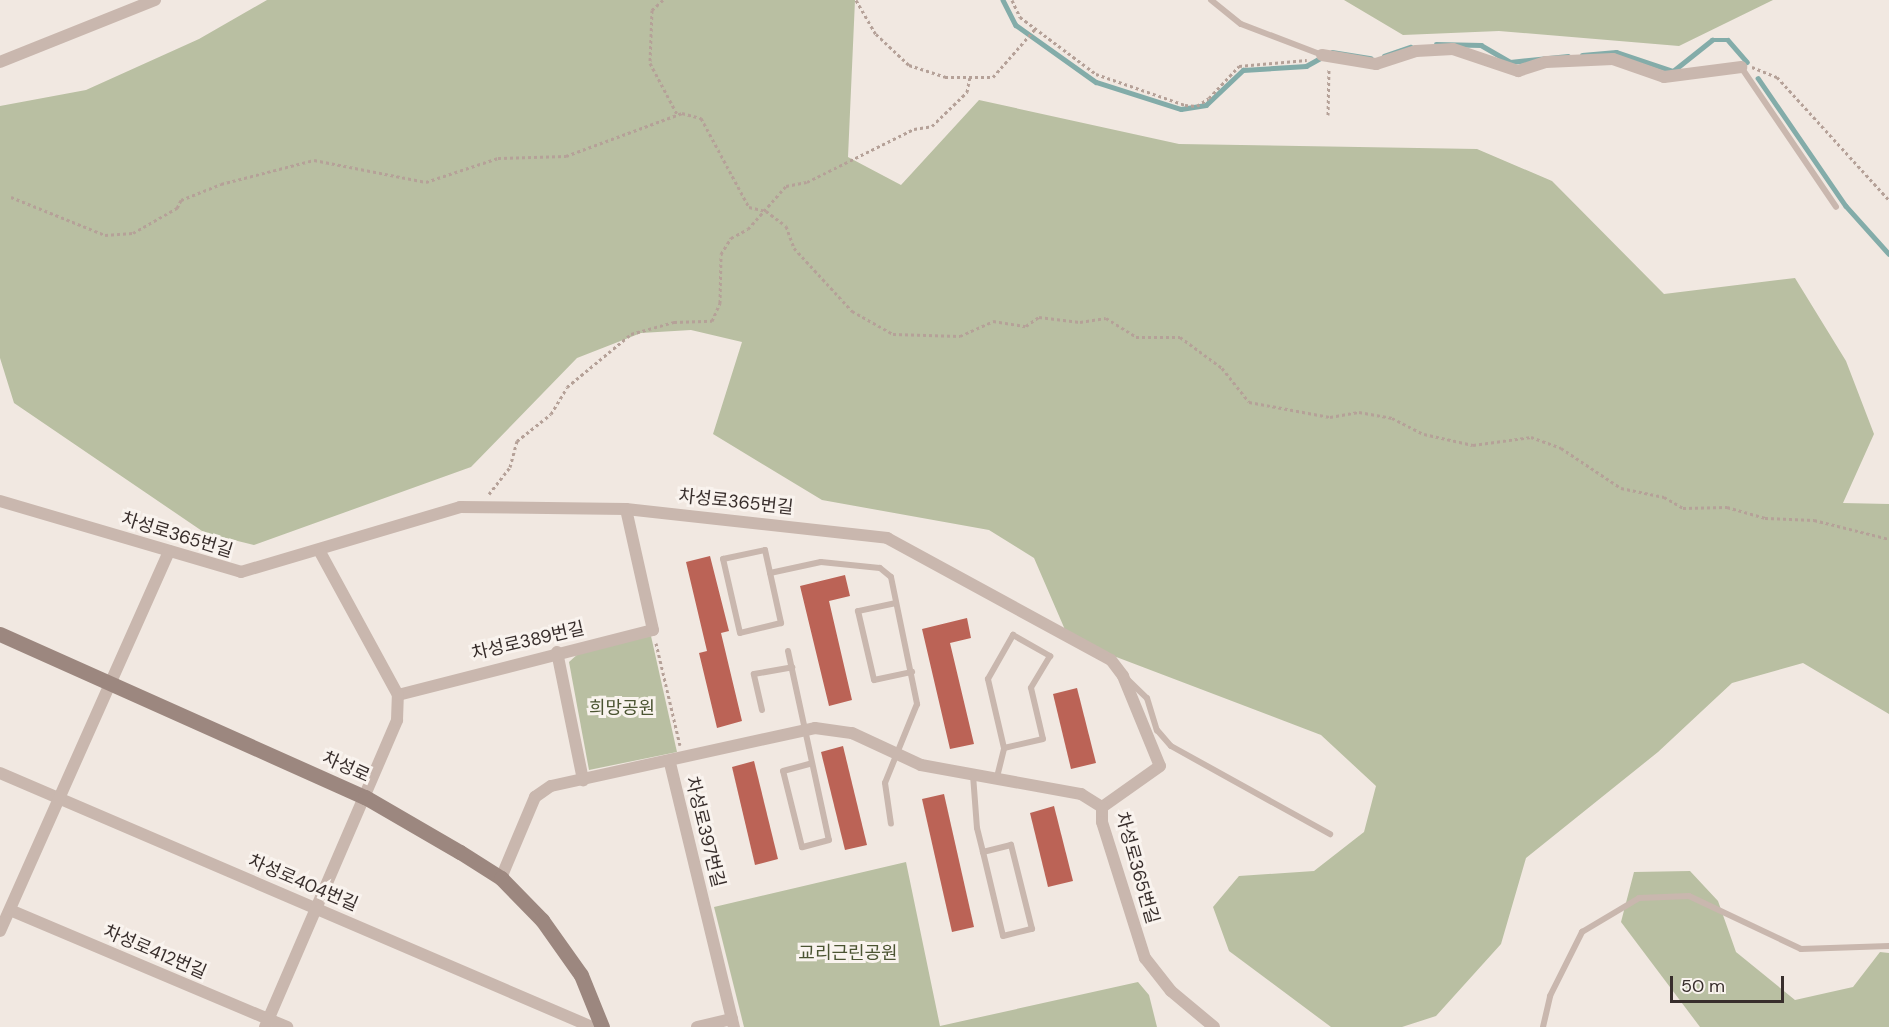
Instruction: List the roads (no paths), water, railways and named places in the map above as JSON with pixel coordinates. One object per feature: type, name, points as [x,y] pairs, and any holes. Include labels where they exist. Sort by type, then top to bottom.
[{"type":"main road","name":"차성로","points":[[0,634],[365,797],[501,878],[569,955],[602,1027]]},
{"type":"street","points":[[0,62],[155,0]]},
{"type":"street","points":[[1323,55],[1376,64],[1416,51],[1453,49],[1518,71],[1546,62],[1613,59],[1664,77],[1741,67]]},
{"type":"street","name":"차성로365번길","points":[[0,501],[241,572],[320,552],[337,541],[460,507],[626,509],[887,538],[1111,660],[1123,676],[1160,766],[1102,807],[1145,958],[1198,1022]]},
{"type":"street","name":"차성로389번길","points":[[398,695],[557,652],[653,630],[626,509]]},
{"type":"street","points":[[0,931],[169,551]]},
{"type":"street","points":[[267,1023],[398,720],[398,695],[320,552]]},
{"type":"street","points":[[557,652],[582,780]]},
{"type":"street","points":[[670,763],[806,730],[852,733],[897,755],[973,774],[1081,794],[1102,807]]},
{"type":"street","name":"차성로397번길","points":[[501,878],[535,797],[551,786],[670,763],[733,1023]]},
{"type":"street","name":"차성로404번길","points":[[0,773],[591,1027]]},
{"type":"street","name":"차성로412번길","points":[[9,910],[267,1023],[287,1027]]},
{"type":"street","points":[[1198,1022],[1214,1027]]},
{"type":"street","points":[[697,1027],[733,1023]]},
{"type":"lane","points":[[1211,0],[1241,24],[1323,55]]},
{"type":"lane","points":[[1741,67],[1836,207]]},
{"type":"lane","points":[[765,550],[770,573],[782,623],[740,633],[723,559],[765,550]]},
{"type":"lane","points":[[770,573],[821,562],[880,568],[891,577],[917,704],[885,783],[891,824]]},
{"type":"lane","points":[[896,603],[858,611],[874,680],[912,672]]},
{"type":"lane","points":[[997,777],[1004,748],[988,679],[1013,635],[1050,656],[1031,688],[1043,739],[1004,748]]},
{"type":"lane","points":[[788,651],[806,730],[810,764],[829,840],[802,847],[783,771],[810,764]]},
{"type":"lane","points":[[762,710],[754,674],[792,667]]},
{"type":"lane","points":[[1123,676],[1147,698],[1157,730],[1171,746],[1330,834]]},
{"type":"lane","points":[[973,774],[983,852],[1003,936],[1032,929],[1011,845],[983,852]]},
{"type":"lane","points":[[1543,1027],[1550,996],[1582,932],[1639,898],[1689,896],[1801,949],[1889,946]]},
{"type":"waterway","points":[[1003,0],[1016,25],[1096,82],[1181,109],[1206,105],[1243,70],[1306,66],[1322,57]]},
{"type":"waterway","points":[[1582,55],[1616,52],[1673,71],[1712,40],[1728,40],[1747,62]]},
{"type":"waterway","points":[[1436,44],[1481,45],[1510,62],[1568,56]]},
{"type":"waterway","points":[[1384,56],[1410,47]]},
{"type":"waterway","points":[[1332,52],[1371,58]]},
{"type":"waterway","points":[[1758,78],[1846,206],[1889,254]]},
{"type":"park label","name":"희망공원","points":[[622,708]]},
{"type":"park label","name":"교리근린공원","points":[[848,953]]}]
